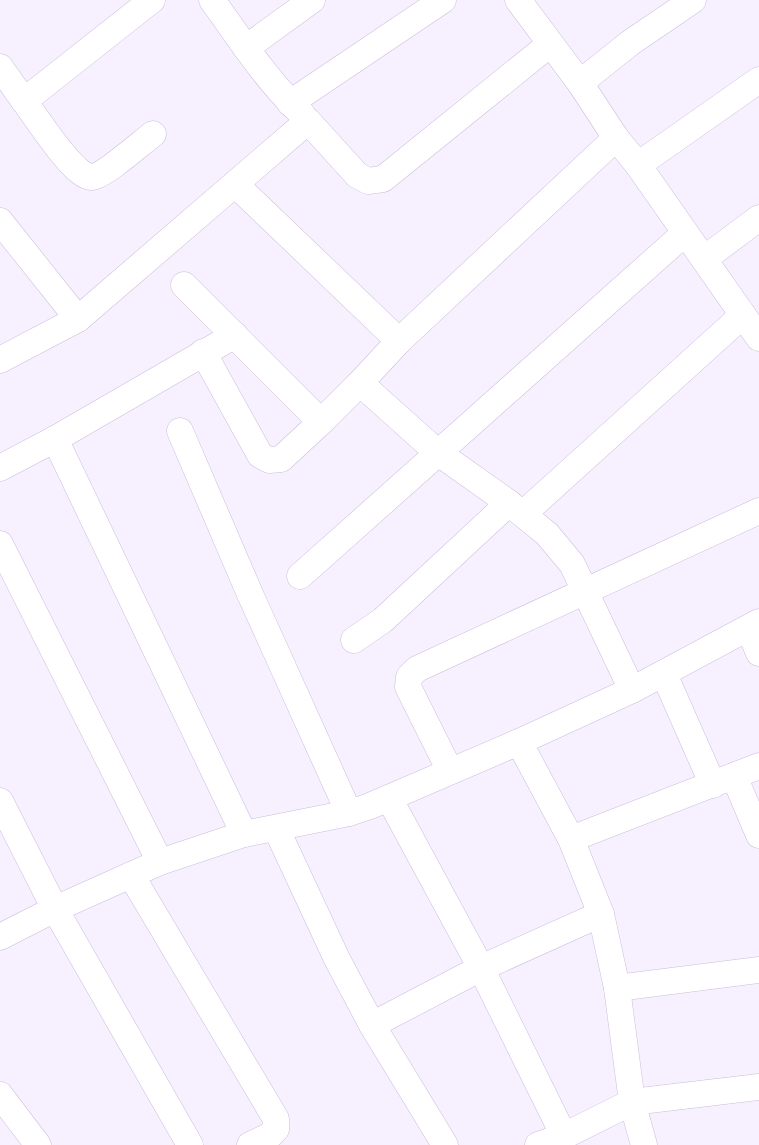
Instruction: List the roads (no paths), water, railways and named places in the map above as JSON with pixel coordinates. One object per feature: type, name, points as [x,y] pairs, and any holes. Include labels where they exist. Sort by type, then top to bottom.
[{"type":"street","points":[[24,101],[152,0]]},
{"type":"street","points":[[212,0],[246,48],[290,103],[357,175],[368,182],[383,179],[550,44]]},
{"type":"street","points":[[246,48],[312,0]]},
{"type":"street","points":[[290,103],[443,0]]},
{"type":"street","points":[[354,640],[383,620],[516,509],[754,329],[518,0]]},
{"type":"street","points":[[580,84],[682,2]]},
{"type":"street","points":[[0,67],[73,166],[86,177],[93,178],[104,172],[153,134]]},
{"type":"street","points":[[638,165],[759,80]]},
{"type":"street","points":[[0,360],[78,319],[308,121]]},
{"type":"street","points":[[203,352],[260,455],[269,460],[281,459],[360,383],[399,341],[616,138]]},
{"type":"street","points":[[235,184],[399,341]]},
{"type":"street","points":[[704,259],[759,218]]},
{"type":"street","points":[[0,221],[78,319]]},
{"type":"street","points":[[300,576],[685,233]]},
{"type":"street","points":[[184,285],[321,422]]},
{"type":"street","points":[[0,468],[235,335]]},
{"type":"street","points":[[360,383],[437,452],[547,534],[572,564],[632,690]]},
{"type":"street","points":[[180,431],[250,594],[349,813]]},
{"type":"street","points":[[54,439],[244,834]]},
{"type":"street","points":[[450,771],[408,687],[409,677],[417,669],[759,511]]},
{"type":"street","points":[[0,544],[160,862]]},
{"type":"street","points":[[0,937],[55,909],[160,862],[244,834],[349,813],[389,798],[632,690],[754,625],[759,653]]},
{"type":"street","points":[[664,674],[723,781],[759,835]]},
{"type":"street","points":[[519,742],[571,839],[601,914],[617,988],[632,1102],[644,1145]]},
{"type":"street","points":[[571,839],[759,766]]},
{"type":"street","points":[[389,798],[481,968],[564,1136]]},
{"type":"street","points":[[0,801],[55,909],[190,1145]]},
{"type":"street","points":[[276,828],[337,959],[372,1025],[445,1145]]},
{"type":"street","points":[[131,874],[276,1119],[276,1129],[269,1136],[250,1145]]},
{"type":"street","points":[[372,1025],[481,968],[601,914]]},
{"type":"street","points":[[617,988],[759,970]]},
{"type":"street","points":[[539,1145],[564,1136],[632,1102],[759,1087]]},
{"type":"street","points":[[0,1095],[38,1145]]}]
